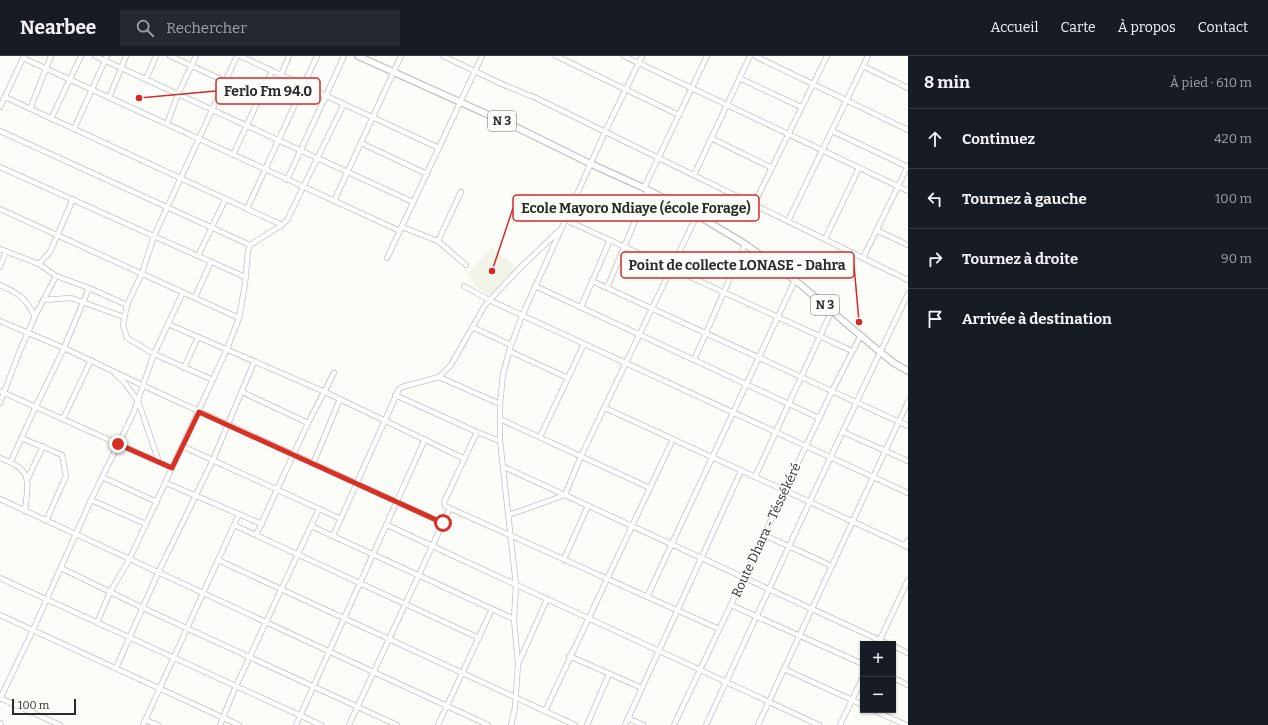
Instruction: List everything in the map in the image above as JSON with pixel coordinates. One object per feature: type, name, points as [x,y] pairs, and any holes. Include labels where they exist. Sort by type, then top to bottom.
[{"type":"main road","name":"N 3","points":[[358,56],[522,130],[697,215],[745,244],[795,280],[880,352],[894,363],[908,371]]},
{"type":"street","points":[[30,109],[51,56]]},
{"type":"street","points":[[51,119],[81,56]]},
{"type":"street","points":[[95,56],[106,58],[121,68],[413,202]]},
{"type":"street","points":[[109,98],[126,56]]},
{"type":"street","points":[[146,79],[156,56]]},
{"type":"street","points":[[170,56],[225,81]]},
{"type":"street","points":[[167,124],[178,94],[196,56]]},
{"type":"street","points":[[213,380],[154,354],[127,338],[123,324],[127,305],[142,273],[154,236],[237,56]]},
{"type":"street","points":[[240,56],[438,148]]},
{"type":"street","points":[[280,75],[289,56]]},
{"type":"street","points":[[247,209],[317,56]]},
{"type":"street","points":[[287,180],[344,56]]},
{"type":"street","points":[[334,201],[401,56]]},
{"type":"street","points":[[443,56],[536,98],[659,157],[908,280]]},
{"type":"street","points":[[387,258],[482,56]]},
{"type":"street","points":[[556,56],[679,115]]},
{"type":"street","points":[[624,56],[908,191]]},
{"type":"street","points":[[511,725],[515,708],[518,664],[514,619],[516,585],[500,441],[500,404],[503,374],[511,345],[535,286],[605,132],[642,56]]},
{"type":"street","points":[[607,288],[625,247],[659,157],[707,56]]},
{"type":"street","points":[[694,175],[750,56]]},
{"type":"street","points":[[754,56],[908,130]]},
{"type":"street","points":[[754,204],[827,56]]},
{"type":"street","points":[[788,221],[868,56]]},
{"type":"street","points":[[0,107],[24,57],[46,69],[334,201],[401,229],[438,241],[466,266]]},
{"type":"street","points":[[74,129],[106,58]]},
{"type":"street","points":[[863,66],[908,88]]},
{"type":"street","points":[[234,155],[272,71]]},
{"type":"street","points":[[739,78],[801,107]]},
{"type":"street","points":[[5,98],[282,225]]},
{"type":"street","points":[[97,622],[110,592],[130,560],[227,349],[239,318],[250,245],[282,225],[287,220],[344,104]]},
{"type":"street","points":[[0,131],[250,245]]},
{"type":"street","points":[[832,131],[908,167],[863,258]]},
{"type":"street","points":[[711,138],[772,168]]},
{"type":"street","points":[[360,143],[427,174]]},
{"type":"street","points":[[0,167],[245,277]]},
{"type":"street","points":[[825,239],[859,168]]},
{"type":"street","points":[[438,241],[461,192]]},
{"type":"street","points":[[39,264],[50,252],[73,199]]},
{"type":"street","points":[[198,256],[225,200]]},
{"type":"street","points":[[0,209],[239,318]]},
{"type":"street","points":[[509,515],[565,495],[581,456],[697,215]]},
{"type":"street","points":[[566,220],[852,351]]},
{"type":"street","points":[[333,536],[395,396],[402,387],[439,377],[451,365],[489,300],[562,228]]},
{"type":"street","points":[[876,230],[908,246]]},
{"type":"street","points":[[581,307],[610,240]]},
{"type":"street","points":[[694,360],[745,244]]},
{"type":"street","points":[[0,248],[39,264],[56,276],[89,288],[127,305]]},
{"type":"street","points":[[0,267],[6,251]]},
{"type":"street","points":[[195,297],[211,262]]},
{"type":"street","points":[[0,403],[2,392],[35,316],[56,276]]},
{"type":"street","points":[[647,597],[795,280]]},
{"type":"street","points":[[592,281],[908,426]]},
{"type":"street","points":[[0,285],[16,292],[25,300],[35,316]]},
{"type":"street","points":[[464,286],[522,316],[908,493]]},
{"type":"street","points":[[535,286],[819,418]]},
{"type":"street","points":[[11,461],[64,348],[89,288]]},
{"type":"street","points":[[60,725],[0,699],[33,630],[91,500],[133,414],[154,354],[183,292]]},
{"type":"street","points":[[706,725],[790,547],[856,401],[908,294]]},
{"type":"street","points":[[44,300],[70,298],[124,317]]},
{"type":"street","points":[[755,477],[832,310]]},
{"type":"street","points":[[0,321],[91,360],[111,371],[199,412],[443,523]]},
{"type":"street","points":[[168,324],[325,392],[465,459]]},
{"type":"street","points":[[472,327],[511,345]]},
{"type":"street","name":"Route Dhara - Téssékéré","points":[[674,725],[805,446],[861,335]]},
{"type":"street","points":[[184,368],[198,337]]},
{"type":"street","points":[[540,437],[584,344]]},
{"type":"street","points":[[509,352],[568,378]]},
{"type":"street","points":[[63,419],[91,360]]},
{"type":"street","points":[[116,668],[158,573],[213,460],[254,362]]},
{"type":"street","points":[[111,371],[124,382],[138,401],[159,462]]},
{"type":"street","points":[[256,535],[308,423],[334,373]]},
{"type":"street","points":[[439,377],[500,404]]},
{"type":"street","points":[[2,392],[172,468]]},
{"type":"street","points":[[242,392],[308,423]]},
{"type":"street","points":[[395,396],[500,441]]},
{"type":"street","points":[[313,464],[340,399]]},
{"type":"street","points":[[758,725],[908,402]]},
{"type":"street","points":[[605,408],[906,547],[908,540]]},
{"type":"street","points":[[500,419],[650,488]]},
{"type":"street","points":[[477,432],[444,502],[445,506],[719,629]]},
{"type":"street","points":[[843,432],[908,461]]},
{"type":"street","points":[[21,438],[62,455],[66,476],[46,521]]},
{"type":"street","points":[[296,725],[425,439]]},
{"type":"street","points":[[545,711],[569,656],[673,439]]},
{"type":"street","points":[[27,480],[43,446]]},
{"type":"street","points":[[182,446],[341,519]]},
{"type":"street","points":[[0,459],[11,461],[25,472],[27,480],[25,511]]},
{"type":"street","points":[[504,467],[812,609],[877,641]]},
{"type":"street","points":[[625,725],[741,471]]},
{"type":"street","points":[[102,477],[157,502]]},
{"type":"street","points":[[166,483],[262,524]]},
{"type":"street","points":[[0,499],[488,725]]},
{"type":"street","points":[[91,500],[146,524]]},
{"type":"street","points":[[564,559],[588,506]]},
{"type":"street","points":[[349,725],[450,508]]},
{"type":"street","points":[[220,725],[236,686],[319,509]]},
{"type":"street","points":[[143,725],[239,514]]},
{"type":"street","points":[[234,525],[479,638]]},
{"type":"street","points":[[387,525],[819,725]]},
{"type":"street","points":[[311,526],[514,619]]},
{"type":"street","points":[[764,535],[832,566]]},
{"type":"street","points":[[218,560],[575,725]]},
{"type":"street","points":[[61,568],[143,608],[398,725]]},
{"type":"street","points":[[0,578],[321,725]]},
{"type":"street","points":[[879,641],[908,580]]},
{"type":"street","points":[[518,664],[547,599]]},
{"type":"street","points":[[731,604],[860,663]]},
{"type":"street","points":[[438,725],[492,609]]},
{"type":"street","points":[[0,615],[239,725]]},
{"type":"street","points":[[896,647],[908,653]]},
{"type":"street","points":[[569,656],[642,688]]},
{"type":"street","points":[[784,669],[860,704]]},
{"type":"street","points":[[587,725],[609,674]]},
{"type":"street","points":[[896,679],[908,685]]},
{"type":"street","points":[[840,725],[860,683]]},
{"type":"street","points":[[880,713],[906,725]]},
{"type":"street","points":[[628,718],[642,725]]},
{"type":"street","points":[[145,720],[158,725]]},
{"type":"shaded area","points":[[492,247],[516,267],[491,296],[476,287],[467,274]]},
{"type":"place","name":"Ferlo Fm 94.0","points":[[139,98]]},
{"type":"place","name":"Ecole Mayoro Ndiaye (école Forage)","points":[[492,271]]},
{"type":"place","name":"Point de collecte LONASE - Dahra","points":[[859,322]]},
{"type":"route","points":[[118,444],[172,468],[199,412],[443,523]]}]
